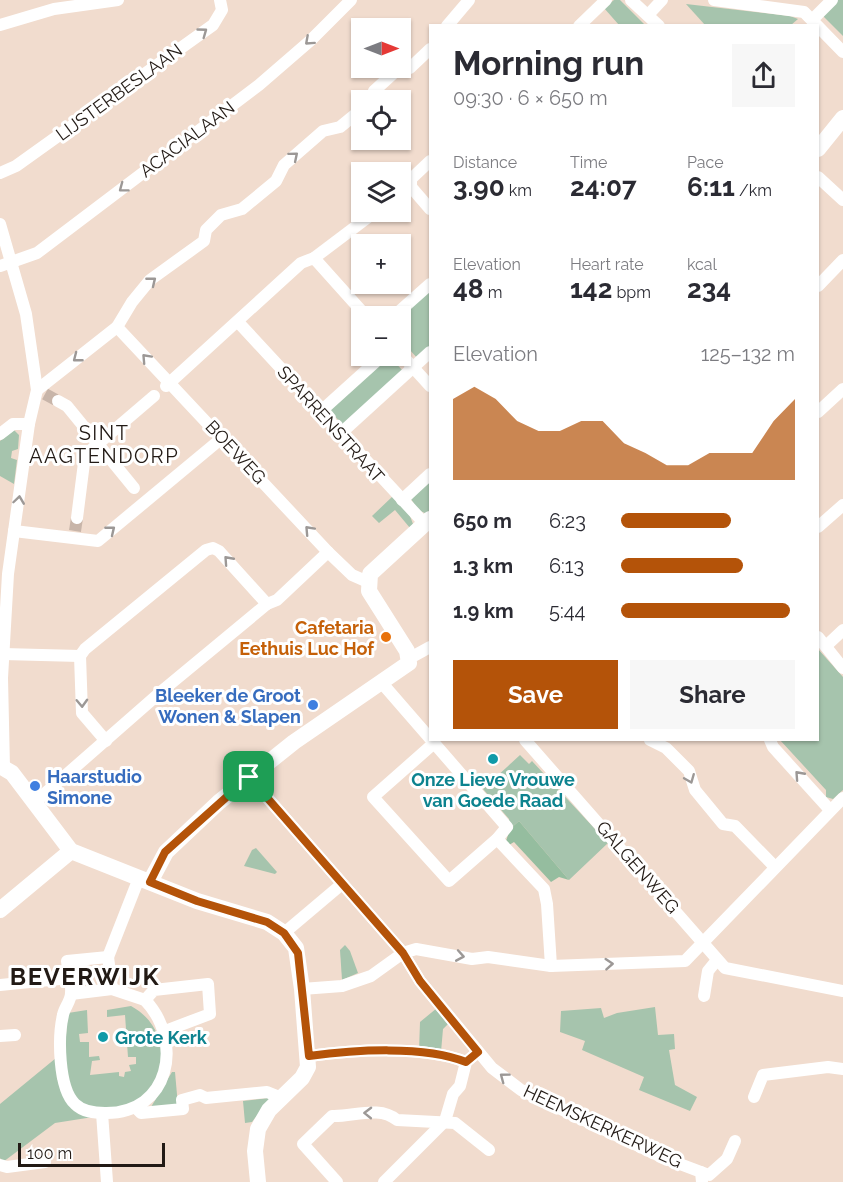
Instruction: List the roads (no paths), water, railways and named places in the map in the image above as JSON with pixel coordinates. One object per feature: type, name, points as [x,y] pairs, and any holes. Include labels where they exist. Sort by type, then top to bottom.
[{"type":"street","points":[[0,25],[54,9],[118,0]]},
{"type":"street","name":"LIJSTERBESLAAN","points":[[0,173],[16,166],[213,25],[222,10],[220,0]]},
{"type":"street","name":"ACACIALAAN","points":[[5,264],[37,253],[189,138],[276,70],[351,0]]},
{"type":"street","points":[[449,24],[469,0]]},
{"type":"street","points":[[631,0],[657,24]]},
{"type":"street","points":[[648,15],[662,0]]},
{"type":"street","points":[[714,0],[798,11],[813,19],[815,24]]},
{"type":"street","points":[[813,19],[832,0]]},
{"type":"street","points":[[581,24],[602,4]]},
{"type":"street","points":[[821,36],[843,52]]},
{"type":"street","points":[[375,90],[396,70],[410,68],[429,50]]},
{"type":"street","points":[[258,1182],[255,1151],[258,1129],[269,1110],[302,1078],[309,1056],[298,953],[284,933],[267,922],[197,901],[71,851],[12,773],[2,767],[3,654],[8,574],[29,424],[41,392],[117,327],[132,302],[150,280],[204,241],[207,230],[221,215],[242,209],[276,181],[284,165],[323,132],[340,127],[351,118]]},
{"type":"street","points":[[819,148],[843,118]]},
{"type":"street","points":[[819,160],[843,132]]},
{"type":"street","points":[[411,179],[429,163]]},
{"type":"street","points":[[819,178],[843,200]]},
{"type":"street","points":[[411,194],[429,208]]},
{"type":"street","points":[[75,529],[86,455],[238,322],[301,263],[314,258],[362,222]]},
{"type":"street","points":[[0,224],[5,264],[26,314],[41,392]]},
{"type":"street","points":[[314,258],[356,306]]},
{"type":"street","points":[[819,285],[843,260]]},
{"type":"street","points":[[405,306],[429,285]]},
{"type":"street","name":"SPARRENSTRAAT","points":[[238,322],[402,500],[428,522]]},
{"type":"street","name":"BOEWEG","points":[[117,327],[162,389],[222,438],[352,575],[368,582]]},
{"type":"street","points":[[340,434],[429,353]]},
{"type":"street","points":[[411,365],[429,385]]},
{"type":"street","points":[[320,411],[353,376],[368,366]]},
{"type":"street","points":[[819,411],[843,389]]},
{"type":"street","points":[[58,401],[67,406],[140,496]]},
{"type":"street","points":[[0,434],[13,424],[29,424]]},
{"type":"street","points":[[14,531],[75,529],[98,541],[140,496],[222,438]]},
{"type":"street","points":[[402,500],[429,475]]},
{"type":"street","points":[[819,526],[843,505]]},
{"type":"street","points":[[410,658],[369,591],[368,582],[375,568],[428,522]]},
{"type":"street","points":[[106,741],[82,713],[80,656],[93,642],[206,550],[213,548],[219,551],[267,604]]},
{"type":"street","points":[[34,802],[163,690],[267,604],[285,594],[328,552]]},
{"type":"street","points":[[843,630],[822,641],[843,668]]},
{"type":"street","points":[[112,989],[108,957],[144,880],[165,852],[249,777],[294,742],[405,666],[410,658],[429,648]]},
{"type":"street","points":[[3,654],[80,656]]},
{"type":"street","points":[[381,682],[429,739]]},
{"type":"street","points":[[430,741],[507,826],[497,839],[449,881],[373,796],[433,744]]},
{"type":"street","name":"GALGENWEG","points":[[531,741],[717,960]]},
{"type":"street","points":[[652,741],[666,748],[689,771],[695,790],[723,824],[735,826],[775,867]]},
{"type":"street","points":[[770,741],[773,747],[830,810]]},
{"type":"street","name":"HEEMSKERKERWEG","points":[[249,777],[403,953],[420,981],[492,1068],[521,1090],[704,1176]]},
{"type":"street","points":[[302,989],[342,986],[373,975],[403,953],[416,949],[472,958],[488,957],[523,964],[551,966],[685,962],[843,798]]},
{"type":"street","points":[[497,839],[544,889],[551,966]]},
{"type":"street","points":[[0,910],[71,851]]},
{"type":"street","points":[[284,933],[342,884]]},
{"type":"street","points":[[71,994],[112,989],[145,1000],[156,1012],[165,1031],[165,1074],[153,1094],[135,1108],[102,1113],[84,1110],[75,1104],[65,1086],[61,1032],[63,1014],[71,994],[67,961],[108,957]]},
{"type":"street","points":[[704,996],[708,971],[717,960],[724,968],[843,991]]},
{"type":"street","points":[[0,985],[69,978]]},
{"type":"street","points":[[145,1000],[154,990],[208,984],[210,1014],[165,1031]]},
{"type":"street","points":[[0,1036],[15,1035]]},
{"type":"street","points":[[309,1056],[348,1050],[438,1054],[466,1062]]},
{"type":"street","points":[[388,1177],[445,1121],[453,1094],[460,1086],[466,1062],[478,1052]]},
{"type":"street","points":[[754,1097],[763,1076],[828,1067],[843,1068]]},
{"type":"street","points":[[135,1108],[141,1113],[183,1110],[182,1100],[200,1095],[206,1098],[267,1092],[282,1098]]},
{"type":"street","points":[[102,1113],[107,1182]]},
{"type":"street","points":[[338,1182],[303,1144],[332,1116],[344,1117],[353,1113],[390,1114],[397,1120],[455,1123],[489,1150]]},
{"type":"street","points":[[704,1176],[727,1159],[735,1141]]},
{"type":"street","points":[[0,1165],[7,1167],[45,1162]]},
{"type":"tunnel","points":[[45,394],[58,401]]},
{"type":"tunnel","points":[[75,531],[77,518]]},
{"type":"place","name":"Cafetaria Eethuis Luc Hof","points":[[386,637]]},
{"type":"place","name":"Bleeker de Groot Wonen & Slapen","points":[[313,705]]},
{"type":"place","name":"Onze Lieve Vrouwe van Goede Raad","points":[[493,759]]},
{"type":"place","name":"Haarstudio Simone","points":[[35,786]]},
{"type":"place","name":"Grote Kerk","points":[[103,1037]]},
{"type":"district","name":"SINT AAGTENDORP","points":[[104,444]]},
{"type":"district","name":"BEVERWIJK","points":[[85,976]]}]
